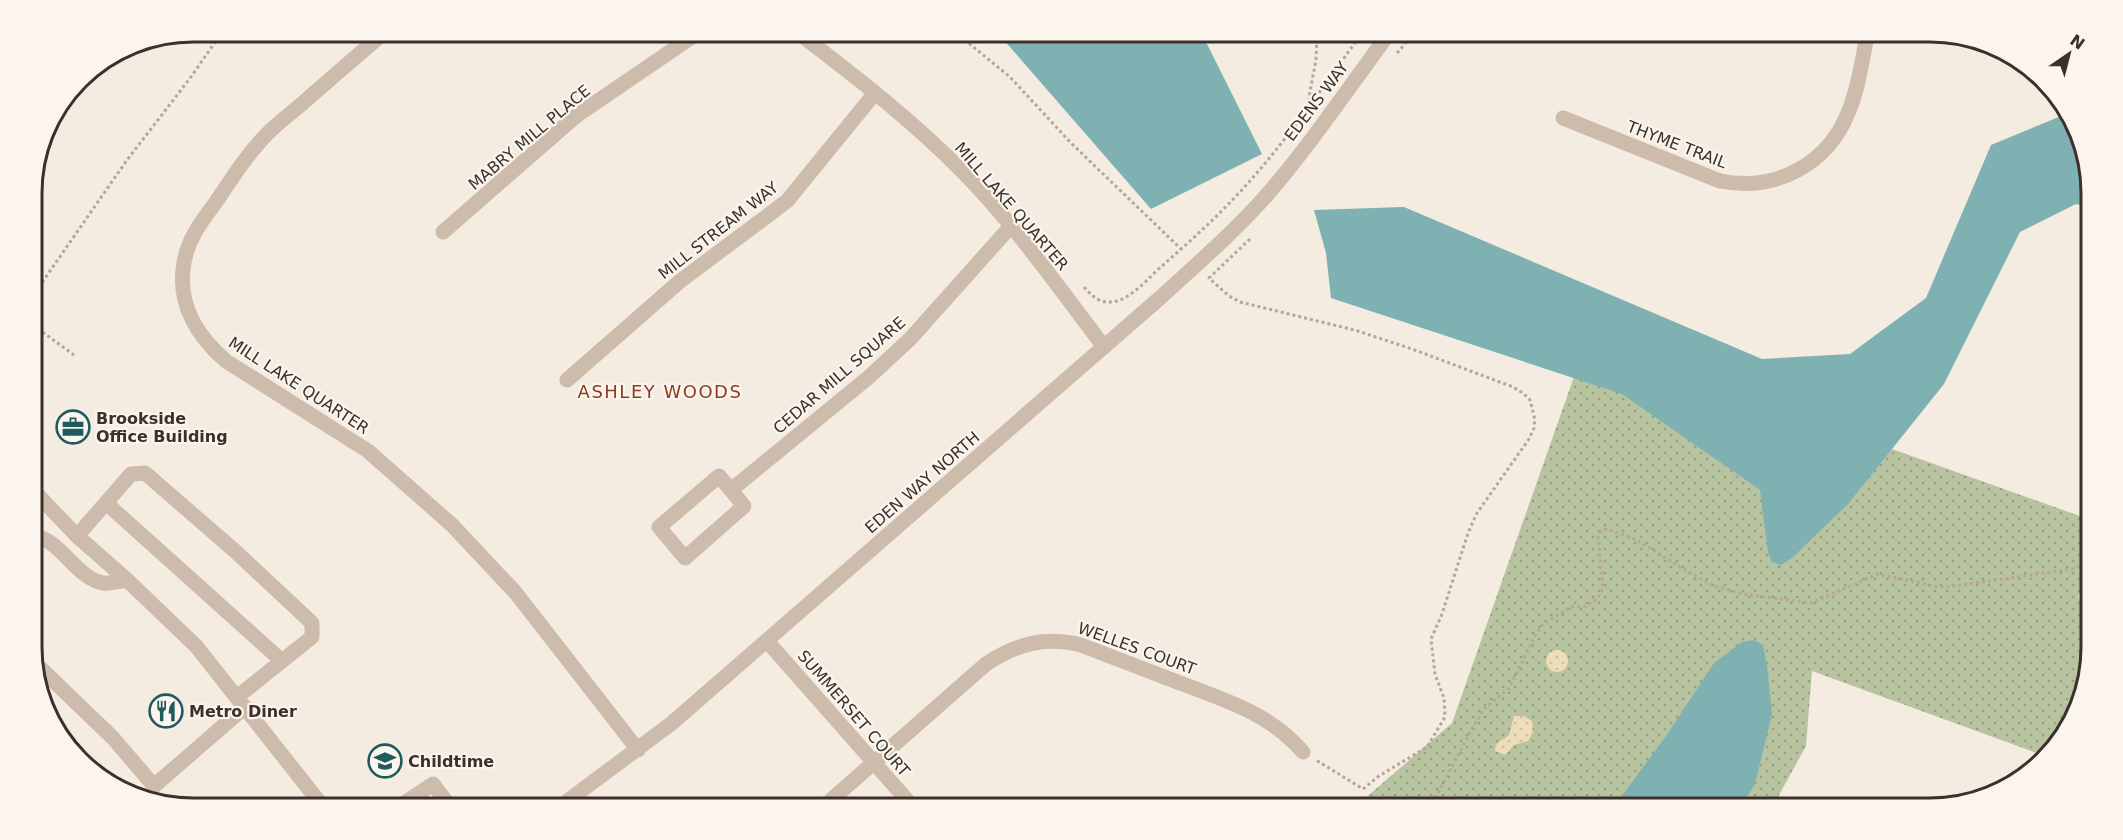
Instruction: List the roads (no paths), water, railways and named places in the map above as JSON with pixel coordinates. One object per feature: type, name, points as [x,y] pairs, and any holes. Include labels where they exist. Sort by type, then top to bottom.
[{"type":"street","name":"MILL LAKE QUARTER","points":[[373,42],[269,132],[241,166],[194,232],[182,272],[185,299],[191,319],[206,341],[226,361],[368,451],[452,525],[515,592],[638,750]]},
{"type":"street","name":"MABRY MILL PLACE","points":[[443,232],[576,116],[684,42]]},
{"type":"street","name":"MILL LAKE QUARTER","points":[[810,42],[930,140],[966,175],[1011,226],[1104,347]]},
{"type":"street","name":"EDENS WAY","points":[[1293,163],[1383,42]]},
{"type":"street","name":"THYME TRAIL","points":[[1563,118],[1720,181],[1764,183],[1785,177],[1803,168],[1823,152],[1842,127],[1850,110],[1866,42]]},
{"type":"street","name":"MILL STREAM WAY","points":[[567,380],[680,282],[787,201],[874,93]]},
{"type":"street","name":"EDEN WAY NORTH","points":[[572,798],[638,750],[767,641],[1104,347],[1230,234],[1293,163]]},
{"type":"street","name":"CEDAR MILL SQUARE","points":[[731,490],[869,377],[911,339],[1011,226]]},
{"type":"street","points":[[44,672],[113,738],[154,786],[282,661],[312,637],[312,623],[235,551],[145,473],[131,474],[77,536]]},
{"type":"street","points":[[719,476],[731,490],[744,506],[685,558],[659,527],[719,476]]},
{"type":"street","points":[[42,499],[77,536],[196,646],[316,798]]},
{"type":"street","points":[[106,502],[282,661]]},
{"type":"street","points":[[42,539],[92,580],[106,584],[127,580]]},
{"type":"street","name":"SUMMERSET COURT","points":[[767,641],[905,798]]},
{"type":"street","name":"WELLES COURT","points":[[834,798],[986,664],[1002,653],[1027,643],[1064,641],[1081,645],[1246,709],[1272,723],[1303,752]]},
{"type":"street","points":[[412,798],[433,784],[444,798]]},
{"type":"water","points":[[1006,42],[1206,42],[1262,154],[1151,209]]},
{"type":"water","points":[[2060,116],[2076,154],[2080,173],[2081,205],[2076,204],[2020,232],[1944,384],[1848,504],[1792,558],[1781,565],[1772,562],[1768,552],[1760,490],[1622,394],[1331,298],[1326,253],[1314,210],[1404,207],[1762,359],[1850,354],[1926,298],[1991,145]]},
{"type":"water","points":[[1754,640],[1763,645],[1772,714],[1755,784],[1746,798],[1620,798],[1666,736],[1714,663],[1742,642]]},
{"type":"place","name":"Brookside Office Building","points":[[73,427]]},
{"type":"place","name":"Metro Diner","points":[[166,711]]},
{"type":"place","name":"Childtime","points":[[385,761]]},
{"type":"district","name":"ASHLEY WOODS","points":[[660,392]]}]
